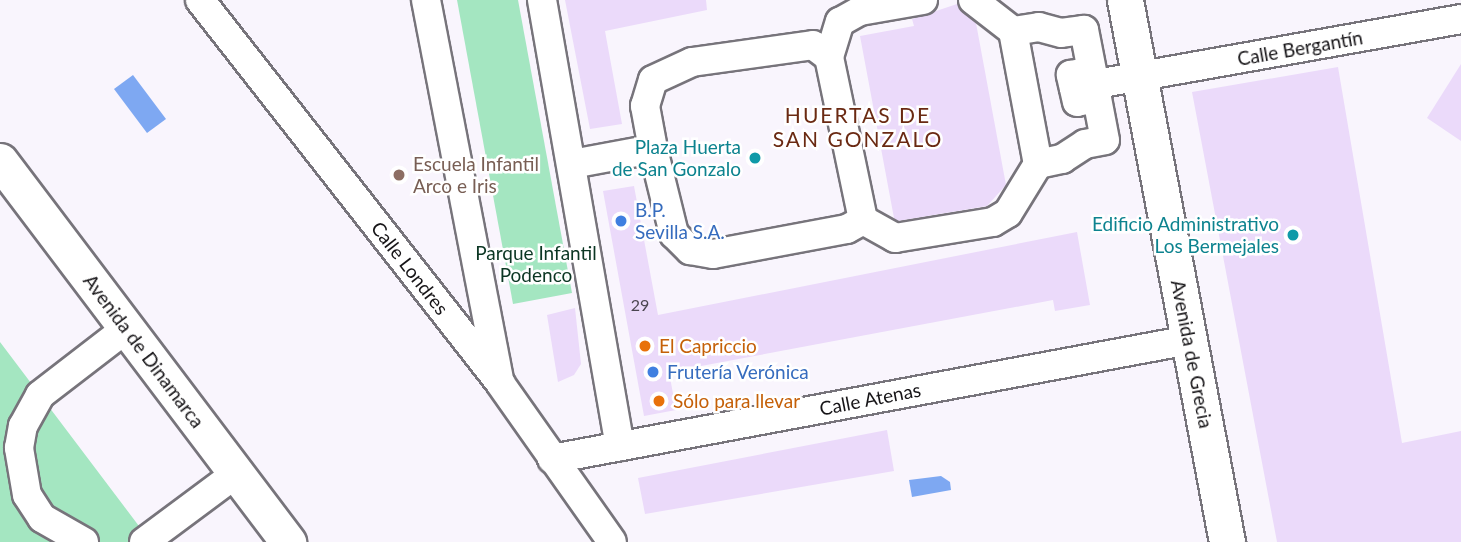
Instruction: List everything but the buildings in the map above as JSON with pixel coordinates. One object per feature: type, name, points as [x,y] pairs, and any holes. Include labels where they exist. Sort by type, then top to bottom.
[{"type":"main road","name":"Avenida de Grecia","points":[[1125,0],[1227,542]]},
{"type":"main road","name":"Avenida de Dinamarca","points":[[0,161],[288,542]]},
{"type":"street","name":"Calle Londres","points":[[200,0],[500,383],[612,542]]},
{"type":"street","points":[[426,0],[500,383]]},
{"type":"street","points":[[542,0],[621,446]]},
{"type":"street","points":[[923,0],[860,11],[839,22],[830,57],[863,220],[895,238],[993,222],[1008,213],[1038,164],[1013,31],[973,0]]},
{"type":"street","name":"Calle Bergantín","points":[[1074,88],[1461,19]]},
{"type":"street","points":[[1013,31],[1039,27],[1061,33],[1084,30],[1092,71],[1072,75],[1074,88],[1077,102],[1097,98],[1105,140],[1085,144],[1064,159],[1038,164]]},
{"type":"street","points":[[830,57],[813,45],[692,62],[653,80],[645,107],[653,149],[674,234],[690,250],[713,254],[847,229],[863,220]]},
{"type":"street","points":[[572,163],[653,149]]},
{"type":"street","points":[[84,542],[41,518],[27,495],[19,448],[23,426],[40,395],[127,328]]},
{"type":"street","name":"Calle Atenas","points":[[552,459],[1189,340]]},
{"type":"street","points":[[144,542],[237,473]]},
{"type":"green space","name":"Parque Infantil Podenco","points":[[457,0],[518,0],[572,293],[513,304]]},
{"type":"green space","points":[[0,342],[40,395],[151,542],[0,542]]},
{"type":"water","points":[[133,75],[166,119],[147,133],[114,89]]},
{"type":"water","points":[[941,476],[950,482],[951,490],[912,497],[909,480]]},
{"type":"place","name":"Plaza Huerta de San Gonzalo","points":[[755,158]]},
{"type":"place","name":"Escuela Infantil Arco e Iris","points":[[399,175]]},
{"type":"place","name":"B.P. Sevilla S.A.","points":[[621,221]]},
{"type":"place","name":"Edificio Administrativo Los Bermejales","points":[[1293,235]]},
{"type":"place","name":"El Capriccio","points":[[645,346]]},
{"type":"place","name":"Frutería Verónica","points":[[653,372]]},
{"type":"place","name":"Sólo para llevar","points":[[659,401]]},
{"type":"district","name":"HUERTAS DE SAN GONZALO","points":[[858,127]]}]
